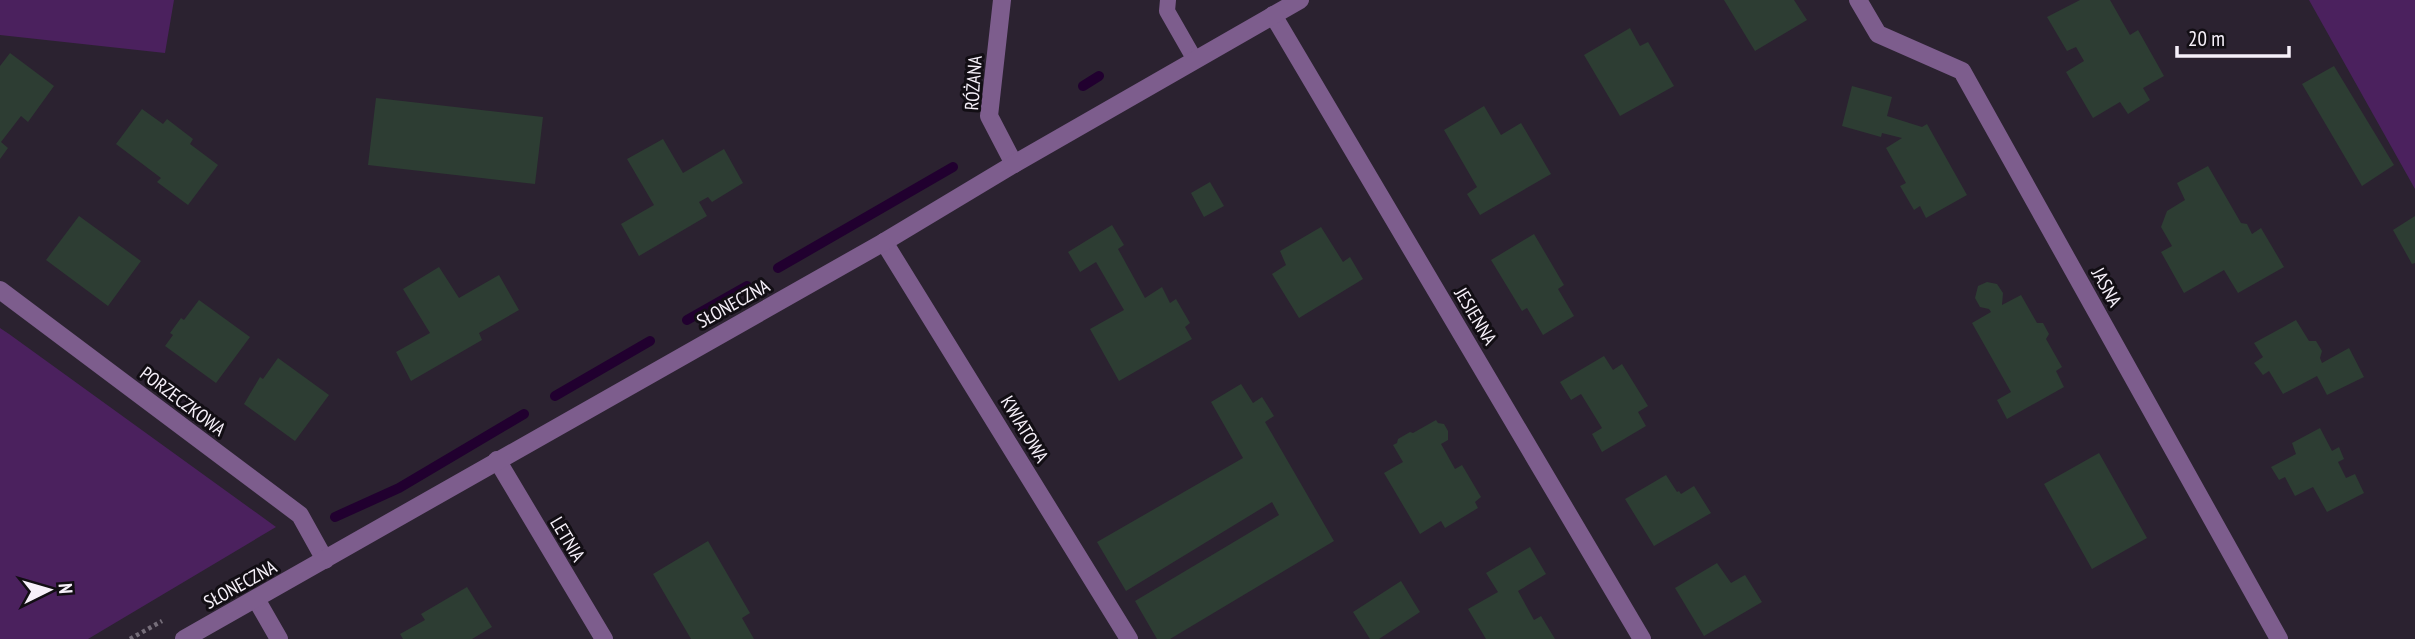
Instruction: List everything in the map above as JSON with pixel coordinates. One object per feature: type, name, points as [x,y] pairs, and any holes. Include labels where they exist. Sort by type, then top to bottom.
[{"type":"street","name":"RÓŻANA","points":[[1002,0],[989,116],[1014,163]]},
{"type":"street","name":"SŁONECZNA","points":[[184,639],[884,242],[1014,163],[1300,0]]},
{"type":"street","name":"JASNA","points":[[1858,0],[1878,34],[1962,71],[2279,639]]},
{"type":"street","name":"JESIENNA","points":[[1273,15],[1642,639]]},
{"type":"street","name":"KWIATOWA","points":[[884,242],[1129,639]]},
{"type":"street","name":"PORZECZKOWA","points":[[0,290],[300,515],[326,560]]},
{"type":"street","name":"LETNIA","points":[[497,460],[604,639]]},
{"type":"street","points":[[256,599],[279,639]]},
{"type":"lane","points":[[1168,0],[1167,11],[1195,60]]},
{"type":"shaded area","points":[[0,0],[174,0],[165,53],[0,35]]},
{"type":"shaded area","points":[[2309,0],[2415,0],[2415,189]]},
{"type":"shaded area","points":[[0,328],[276,527],[88,639],[0,639]]},
{"type":"building","points":[[1724,0],[1794,0],[1807,20],[1755,51]]},
{"type":"building","points":[[2080,0],[2110,0],[2130,35],[2138,30],[2164,76],[2143,88],[2150,100],[2128,114],[2120,102],[2093,118],[2066,72],[2084,61],[2076,47],[2067,51],[2047,17]]},
{"type":"building","points":[[1630,28],[1640,46],[1648,42],[1674,86],[1620,116],[1584,55]]},
{"type":"building","points":[[10,53],[54,86],[28,122],[21,116],[1,142],[8,148],[0,159],[0,66]]},
{"type":"building","points":[[2334,66],[2394,165],[2362,186],[2302,84]]},
{"type":"building","points":[[1852,86],[1892,97],[1887,116],[1922,127],[1927,124],[1967,195],[1926,218],[1920,206],[1914,210],[1900,186],[1906,183],[1886,148],[1902,138],[1882,133],[1881,137],[1842,126]]},
{"type":"building","points":[[376,98],[543,117],[535,184],[368,165]]},
{"type":"building","points":[[1484,106],[1501,135],[1521,123],[1551,174],[1480,215],[1467,194],[1477,187],[1444,130]]},
{"type":"building","points":[[142,109],[163,124],[167,119],[193,139],[190,144],[218,165],[188,205],[157,182],[161,178],[116,144]]},
{"type":"building","points":[[663,139],[683,173],[724,149],[743,183],[712,202],[708,197],[699,202],[707,216],[639,256],[621,224],[654,205],[627,159]]},
{"type":"building","points":[[2208,166],[2241,223],[2247,224],[2252,234],[2261,228],[2284,267],[2238,293],[2224,270],[2184,293],[2161,252],[2172,246],[2161,227],[2167,211],[2185,200],[2177,183]]},
{"type":"building","points":[[1210,182],[1224,206],[1204,217],[1191,193]]},
{"type":"building","points":[[79,216],[141,261],[108,306],[46,260]]},
{"type":"building","points":[[2415,216],[2415,263],[2412,264],[2393,230]]},
{"type":"building","points":[[1112,225],[1124,245],[1118,249],[1145,298],[1162,287],[1170,303],[1176,299],[1190,323],[1185,327],[1192,339],[1119,381],[1090,329],[1124,310],[1096,262],[1080,272],[1068,252]]},
{"type":"building","points":[[1321,227],[1343,262],[1350,257],[1363,279],[1299,318],[1272,274],[1286,265],[1280,251]]},
{"type":"building","points":[[1534,234],[1564,285],[1558,289],[1574,316],[1543,335],[1527,308],[1522,311],[1491,260]]},
{"type":"building","points":[[439,267],[459,298],[499,275],[519,310],[479,333],[482,340],[411,381],[396,352],[430,333],[403,289]]},
{"type":"building","points":[[1987,282],[1997,284],[2003,293],[2002,305],[2021,295],[2037,323],[2043,323],[2049,334],[2046,339],[2062,367],[2056,371],[2064,387],[2007,419],[1997,400],[2011,392],[1972,323],[1991,312],[1980,307],[1975,298],[1978,286]]},
{"type":"building","points":[[199,300],[250,337],[216,383],[165,346],[173,335],[170,333],[181,318],[184,320]]},
{"type":"building","points":[[2296,320],[2309,341],[2316,341],[2322,351],[2322,363],[2349,348],[2364,377],[2327,395],[2317,376],[2283,394],[2269,371],[2263,375],[2254,363],[2263,357],[2254,343]]},
{"type":"building","points":[[1604,356],[1613,370],[1622,364],[1648,406],[1638,412],[1646,426],[1602,452],[1592,434],[1602,428],[1581,394],[1571,400],[1560,382]]},
{"type":"building","points":[[278,358],[329,395],[295,441],[244,404],[260,377],[263,379]]},
{"type":"building","points":[[1241,384],[1253,403],[1262,397],[1274,416],[1265,422],[1334,541],[1170,639],[1157,639],[1135,601],[1279,515],[1272,502],[1126,591],[1097,542],[1243,458],[1211,402]]},
{"type":"building","points":[[1436,420],[1444,424],[1448,431],[1448,440],[1441,444],[1455,469],[1462,465],[1481,497],[1475,502],[1478,508],[1445,528],[1441,521],[1420,534],[1384,473],[1403,462],[1393,445],[1398,439]]},
{"type":"building","points":[[2320,428],[2332,451],[2339,447],[2344,459],[2338,462],[2346,478],[2355,474],[2364,493],[2327,512],[2313,487],[2295,496],[2285,477],[2279,480],[2271,467],[2296,454],[2292,443]]},
{"type":"building","points":[[2099,453],[2147,538],[2092,569],[2044,484]]},
{"type":"building","points":[[1666,475],[1681,494],[1694,486],[1711,513],[1654,546],[1625,499]]},
{"type":"building","points":[[708,541],[750,613],[742,618],[754,639],[691,639],[653,574]]},
{"type":"building","points":[[1530,547],[1546,574],[1518,591],[1534,620],[1541,616],[1555,639],[1486,639],[1468,609],[1498,592],[1486,573]]},
{"type":"building","points":[[1717,563],[1731,583],[1745,575],[1762,602],[1704,636],[1675,588]]},
{"type":"building","points":[[1401,581],[1420,612],[1379,639],[1370,639],[1353,612]]},
{"type":"building","points":[[467,587],[492,627],[472,639],[403,639],[400,634],[425,620],[421,614]]},
{"type":"waterway","points":[[1083,86],[1099,76]]},
{"type":"waterway","points":[[778,268],[953,167]]},
{"type":"waterway","points":[[687,320],[747,286]]},
{"type":"waterway","points":[[555,396],[650,341]]},
{"type":"waterway","points":[[335,517],[399,488],[524,414]]}]
